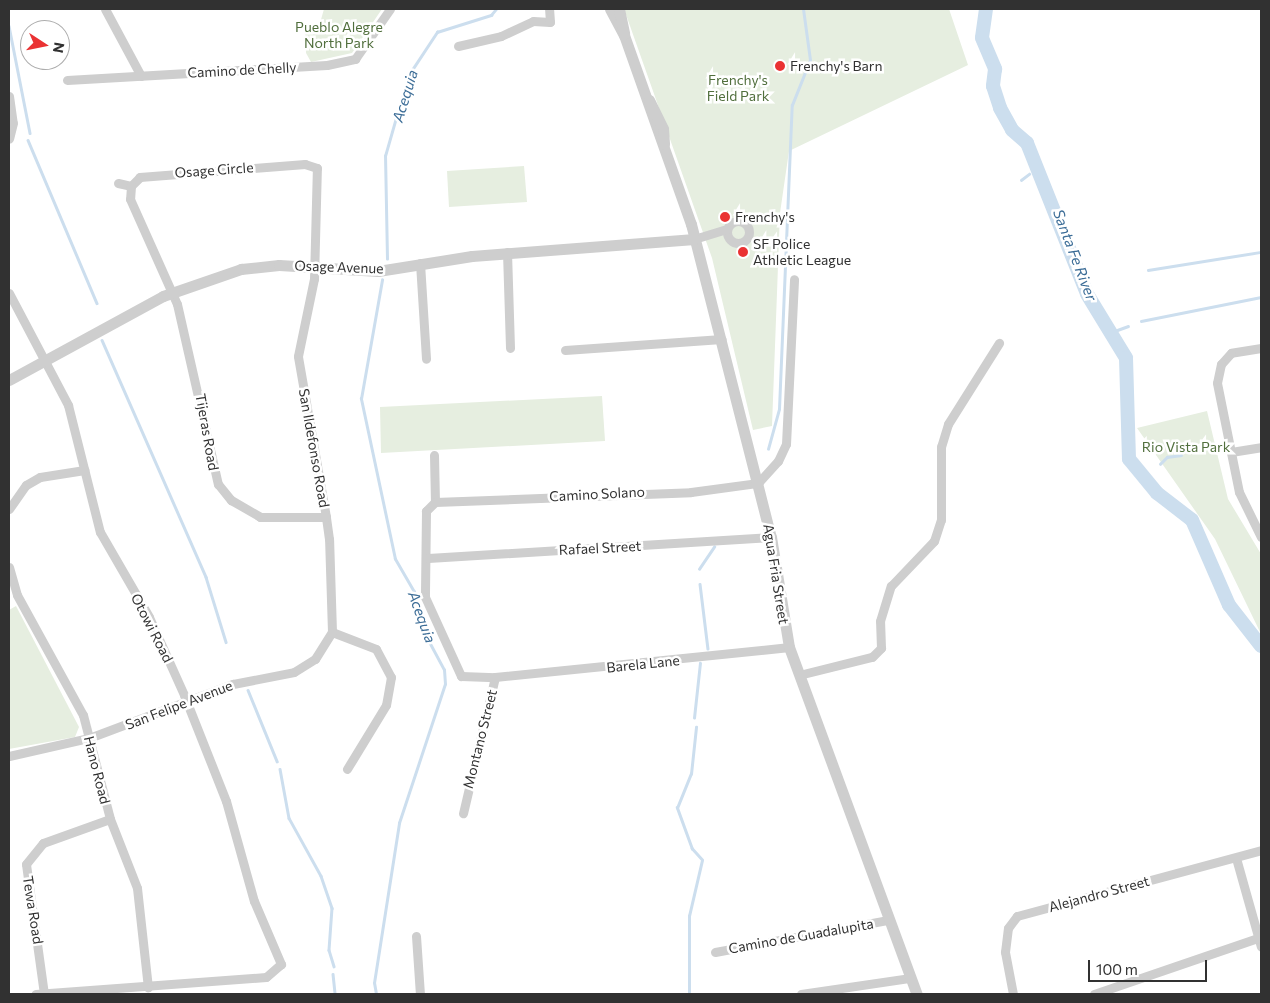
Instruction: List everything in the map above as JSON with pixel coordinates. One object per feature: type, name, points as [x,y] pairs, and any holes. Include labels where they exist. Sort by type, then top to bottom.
[{"type":"street","points":[[105,9],[141,76]]},
{"type":"street","name":"Camino de Chelly","points":[[67,80],[327,65],[355,59],[390,9]]},
{"type":"street","points":[[458,46],[501,36],[533,21],[550,22],[549,9]]},
{"type":"street","name":"Agua Fria Street","points":[[610,9],[624,35],[646,95],[658,114],[664,145],[694,239],[722,339],[771,537],[789,647],[887,920],[916,994]]},
{"type":"street","name":"Agua Fria Street","points":[[619,9],[624,35]]},
{"type":"street","points":[[9,96],[14,123],[9,138]]},
{"type":"street","name":"Osage Circle","points":[[131,186],[144,176],[314,165],[319,177],[314,266]]},
{"type":"street","points":[[118,183],[131,186],[130,199],[172,293]]},
{"type":"street","points":[[694,239],[727,229]]},
{"type":"street","name":"Osage Avenue","points":[[9,380],[172,293],[241,269],[314,266],[378,271],[420,263],[507,252],[694,239]]},
{"type":"street","points":[[507,252],[510,348]]},
{"type":"street","points":[[420,263],[426,359]]},
{"type":"street","name":"San Ildefonso Road","points":[[314,266],[298,356],[326,517],[334,601],[332,632]]},
{"type":"street","points":[[758,483],[778,461],[786,444],[794,279]]},
{"type":"street","name":"Otowi Road","points":[[9,293],[68,405],[100,532],[149,617],[187,703],[226,801],[251,894],[279,957],[279,969],[266,977],[148,987]]},
{"type":"street","name":"Tijeras Road","points":[[172,293],[195,371],[210,465],[222,491],[242,508],[260,517],[326,517]]},
{"type":"street","points":[[565,350],[722,339]]},
{"type":"street","points":[[799,675],[872,657],[880,648],[880,621],[891,586],[934,541],[941,520],[941,447],[948,424],[999,343]]},
{"type":"street","points":[[1261,348],[1231,353],[1221,364],[1217,383],[1242,499],[1261,537]]},
{"type":"street","points":[[1231,452],[1261,447]]},
{"type":"street","points":[[428,558],[426,511],[435,502],[434,455]]},
{"type":"street","points":[[9,510],[26,485],[40,476],[84,470]]},
{"type":"street","name":"Camino Solano","points":[[435,502],[691,492],[758,483]]},
{"type":"street","name":"Rafael Street","points":[[428,558],[771,537]]},
{"type":"street","name":"Montano Street","points":[[428,558],[422,582],[425,597],[452,661],[466,678],[495,677],[463,813]]},
{"type":"street","name":"Hano Road","points":[[9,567],[17,595],[76,700],[89,738],[110,820],[137,888],[148,987]]},
{"type":"street","points":[[332,632],[376,649],[391,677],[386,705],[347,769]]},
{"type":"street","name":"San Felipe Avenue","points":[[9,756],[89,738],[187,703],[233,684],[302,668],[320,652],[332,632]]},
{"type":"street","name":"Barela Lane","points":[[495,677],[789,647]]},
{"type":"street","name":"Tewa Road","points":[[44,994],[26,864],[43,843],[110,820]]},
{"type":"street","name":"Alejandro Street","points":[[1012,994],[1005,952],[1008,928],[1018,916],[1261,850]]},
{"type":"street","points":[[1236,858],[1261,947]]},
{"type":"street","name":"Camino de Guadalupita","points":[[715,952],[887,920]]},
{"type":"street","points":[[416,936],[420,994]]},
{"type":"street","points":[[1094,994],[1258,938]]},
{"type":"street","points":[[801,994],[909,978]]},
{"type":"street","points":[[36,994],[148,987]]},
{"type":"green space","name":"Pueblo Alegre North Park","points":[[324,9],[382,9],[352,53],[311,62],[306,53],[305,25],[320,23]]},
{"type":"green space","name":"Frenchy's Field Park","points":[[624,9],[949,9],[968,65],[789,151],[780,213],[772,426],[753,430],[712,258]]},
{"type":"green space","points":[[524,166],[527,202],[449,207],[447,171]]},
{"type":"green space","points":[[602,396],[605,441],[381,453],[380,407]]},
{"type":"green space","name":"Rio Vista Park","points":[[1207,411],[1228,499],[1261,554],[1261,634],[1215,539],[1137,428]]},
{"type":"green space","points":[[16,606],[79,727],[75,737],[9,749],[9,610]]},
{"type":"waterway","name":"Acequia","points":[[387,259],[385,156],[408,76],[437,32],[491,15],[496,9]]},
{"type":"waterway","points":[[768,449],[779,409],[792,105],[810,60],[803,9]]},
{"type":"waterway","name":"Santa Fe River","points":[[986,9],[982,38],[995,69],[993,86],[1000,108],[1012,130],[1027,143],[1087,294],[1126,358],[1129,459],[1157,493],[1192,520],[1229,605],[1261,646]]},
{"type":"waterway","points":[[9,26],[30,133]]},
{"type":"waterway","points":[[28,140],[97,303]]},
{"type":"waterway","points":[[1021,180],[1029,174]]},
{"type":"waterway","points":[[1148,270],[1261,252]]},
{"type":"waterway","name":"Acequia","points":[[376,994],[374,983],[399,823],[445,684],[444,670],[422,629],[414,592],[395,559],[361,399],[382,280]]},
{"type":"waterway","points":[[1141,321],[1261,297]]},
{"type":"waterway","points":[[1109,333],[1128,326]]},
{"type":"waterway","points":[[102,340],[206,577],[226,642]]},
{"type":"waterway","points":[[1160,464],[1167,457],[1181,455]]},
{"type":"waterway","points":[[699,569],[714,547]]},
{"type":"waterway","points":[[700,584],[708,649]]},
{"type":"waterway","points":[[694,718],[700,663]]},
{"type":"waterway","points":[[248,690],[277,761]]},
{"type":"waterway","points":[[689,994],[689,916],[702,860],[692,849],[677,808],[691,774],[696,727]]},
{"type":"waterway","points":[[280,769],[289,818],[321,876],[332,908],[329,950],[334,966]]},
{"type":"waterway","points":[[333,974],[335,994]]},
{"type":"place","name":"Frenchy's Barn","points":[[780,66]]},
{"type":"place","name":"Frenchy's","points":[[725,217]]},
{"type":"place","name":"SF Police Athletic League","points":[[743,252]]}]
